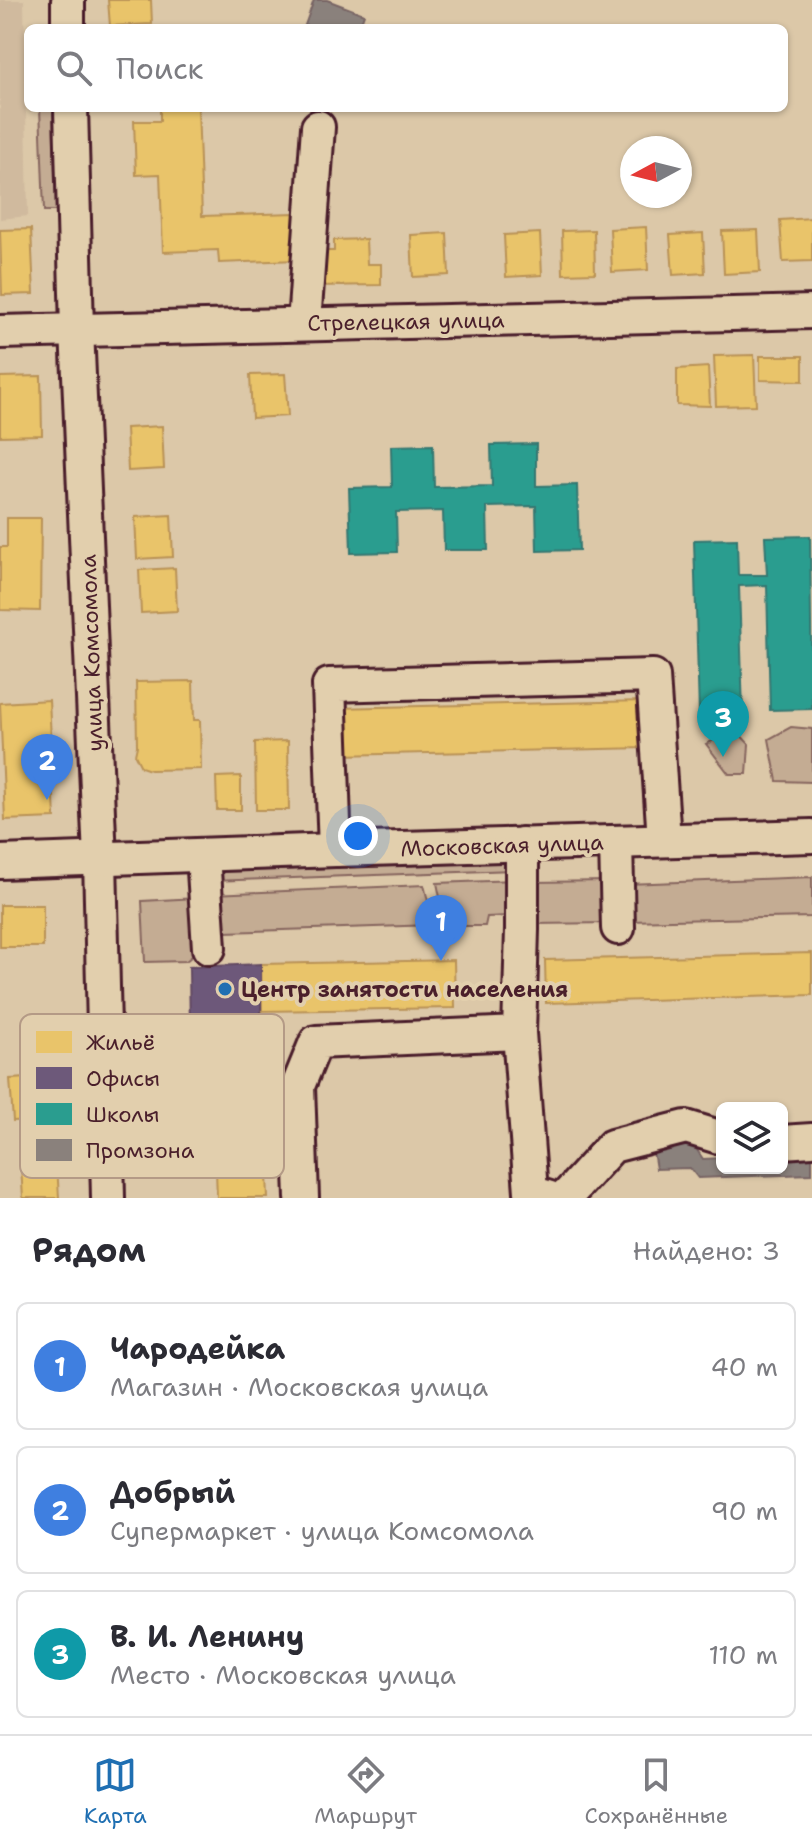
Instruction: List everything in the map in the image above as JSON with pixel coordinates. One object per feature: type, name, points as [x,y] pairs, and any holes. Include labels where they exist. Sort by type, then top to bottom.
[{"type":"street","points":[[68,0],[68,24]]},
{"type":"street","name":"улица Комсомола","points":[[71,112],[104,1014]]},
{"type":"street","points":[[304,324],[318,127]]},
{"type":"street","name":"Стрелецкая улица","points":[[0,332],[812,312]]},
{"type":"street","points":[[335,850],[329,685],[391,683],[653,676],[664,840]]},
{"type":"street","name":"Московская улица","points":[[0,862],[812,836]]},
{"type":"street","points":[[616,842],[618,928]]},
{"type":"street","points":[[522,844],[519,1033],[536,1196]]},
{"type":"street","points":[[203,855],[209,948]]},
{"type":"street","points":[[302,1198],[298,1086],[316,1042],[519,1033]]},
{"type":"street","points":[[565,1198],[612,1146],[686,1127],[716,1136]]},
{"type":"street","points":[[788,1142],[812,1140]]},
{"type":"street","name":"улица Комсомола","points":[[108,1178],[108,1198]]},
{"type":"shaded area","points":[[0,0],[24,0],[28,216],[0,219]]},
{"type":"shaded area","points":[[40,112],[53,112],[56,211],[44,211]]},
{"type":"shaded area","points":[[791,727],[812,729],[812,782],[777,781],[769,739]]},
{"type":"shaded area","points":[[736,730],[749,744],[747,774],[729,774],[706,744]]},
{"type":"shaded area","points":[[509,862],[513,870],[213,881],[212,872]]},
{"type":"shaded area","points":[[812,877],[812,917],[627,921],[626,884]]},
{"type":"shaded area","points":[[515,880],[508,916],[487,917],[485,926],[446,926],[437,883]]},
{"type":"shaded area","points":[[609,881],[612,923],[533,924],[532,882]]},
{"type":"shaded area","points":[[424,885],[434,925],[225,932],[215,920],[213,894]]},
{"type":"shaded area","points":[[197,898],[202,948],[186,961],[145,962],[142,901]]},
{"type":"building: Жильё","points":[[108,0],[151,0],[152,24],[110,24]]},
{"type":"building: Жильё","points":[[160,112],[198,112],[202,216],[295,213],[297,260],[219,263],[218,250],[163,252],[160,174],[136,175],[134,121],[160,121]]},
{"type":"building: Жильё","points":[[812,218],[812,261],[783,262],[780,220]]},
{"type":"building: Жильё","points":[[646,227],[648,270],[612,272],[610,229]]},
{"type":"building: Жильё","points":[[31,229],[34,294],[2,295],[0,230]]},
{"type":"building: Жильё","points":[[594,230],[595,273],[563,274],[562,231]]},
{"type":"building: Жильё","points":[[758,230],[760,272],[724,274],[722,231]]},
{"type":"building: Жильё","points":[[447,233],[449,275],[413,277],[411,235]]},
{"type":"building: Жильё","points":[[540,233],[542,275],[506,277],[504,235]]},
{"type":"building: Жильё","points":[[703,233],[705,273],[673,275],[670,235]]},
{"type":"building: Жильё","points":[[366,239],[367,264],[381,264],[381,285],[314,286],[314,251],[334,251],[334,240]]},
{"type":"building: Жильё","points":[[754,355],[756,405],[716,406],[714,356]]},
{"type":"building: Жильё","points":[[760,356],[803,356],[803,381],[760,380]]},
{"type":"building: Жильё","points":[[708,367],[710,406],[677,405],[677,369]]},
{"type":"building: Жильё","points":[[285,374],[288,416],[252,418],[250,375]]},
{"type":"building: Жильё","points":[[41,376],[42,435],[0,436],[0,377]]},
{"type":"building: Жильё","points":[[162,426],[164,469],[128,471],[126,428]]},
{"type":"building: Жильё","points":[[171,515],[173,557],[137,559],[135,517]]},
{"type":"building: Жильё","points":[[7,518],[41,518],[40,611],[0,610],[0,547],[7,547]]},
{"type":"building: Жильё","points":[[175,568],[177,611],[141,613],[139,570]]},
{"type":"building: Жильё","points":[[193,681],[194,720],[200,720],[201,769],[150,770],[141,767],[135,755],[136,682]]},
{"type":"building: Жильё","points":[[49,700],[55,818],[5,820],[0,703]]},
{"type":"building: Жильё","points":[[645,701],[646,748],[339,755],[337,708]]},
{"type":"building: Жильё","points":[[288,741],[289,810],[256,810],[255,742]]},
{"type":"building: Жильё","points":[[241,776],[241,810],[217,810],[216,777]]},
{"type":"building: Жильё","points":[[0,905],[43,905],[43,947],[0,947]]},
{"type":"building: Жильё","points":[[812,953],[812,995],[546,1003],[545,960]]},
{"type":"building: Жильё","points":[[454,960],[455,1008],[262,1011],[261,964]]},
{"type":"building: Жильё","points":[[20,1078],[20,1121],[13,1121],[10,1079]]},
{"type":"building: Жильё","points":[[22,1178],[58,1178],[59,1198],[23,1198]]},
{"type":"building: Жильё","points":[[216,1178],[267,1178],[268,1198],[217,1198]]},
{"type":"building: Офисы","name":"Центр занятости населения","points":[[261,964],[261,1014],[190,1014],[189,967]]},
{"type":"building: Школы","points":[[536,444],[536,486],[577,485],[579,550],[537,551],[536,506],[487,507],[488,550],[444,550],[443,511],[396,512],[397,552],[351,553],[349,488],[392,487],[391,446],[433,445],[434,487],[492,486],[491,445]]},
{"type":"building: Школы","points":[[810,536],[812,709],[770,710],[767,585],[739,586],[743,713],[699,714],[694,540],[737,539],[738,575],[767,575],[765,537]]},
{"type":"building: Промзона","points":[[314,0],[327,0],[364,14],[360,24],[305,24]]},
{"type":"building: Промзона","points":[[689,1138],[703,1159],[716,1158],[716,1174],[788,1174],[788,1155],[812,1154],[812,1174],[698,1178],[690,1168],[656,1169],[652,1145]]},
{"type":"place","name":"В. И. Ленину","points":[[723,757]]},
{"type":"place","name":"Добрый","points":[[47,800]]},
{"type":"place","name":"Чародейка","points":[[441,961]]},
{"type":"place","name":"Центр занятости населения","points":[[225,989]]}]
